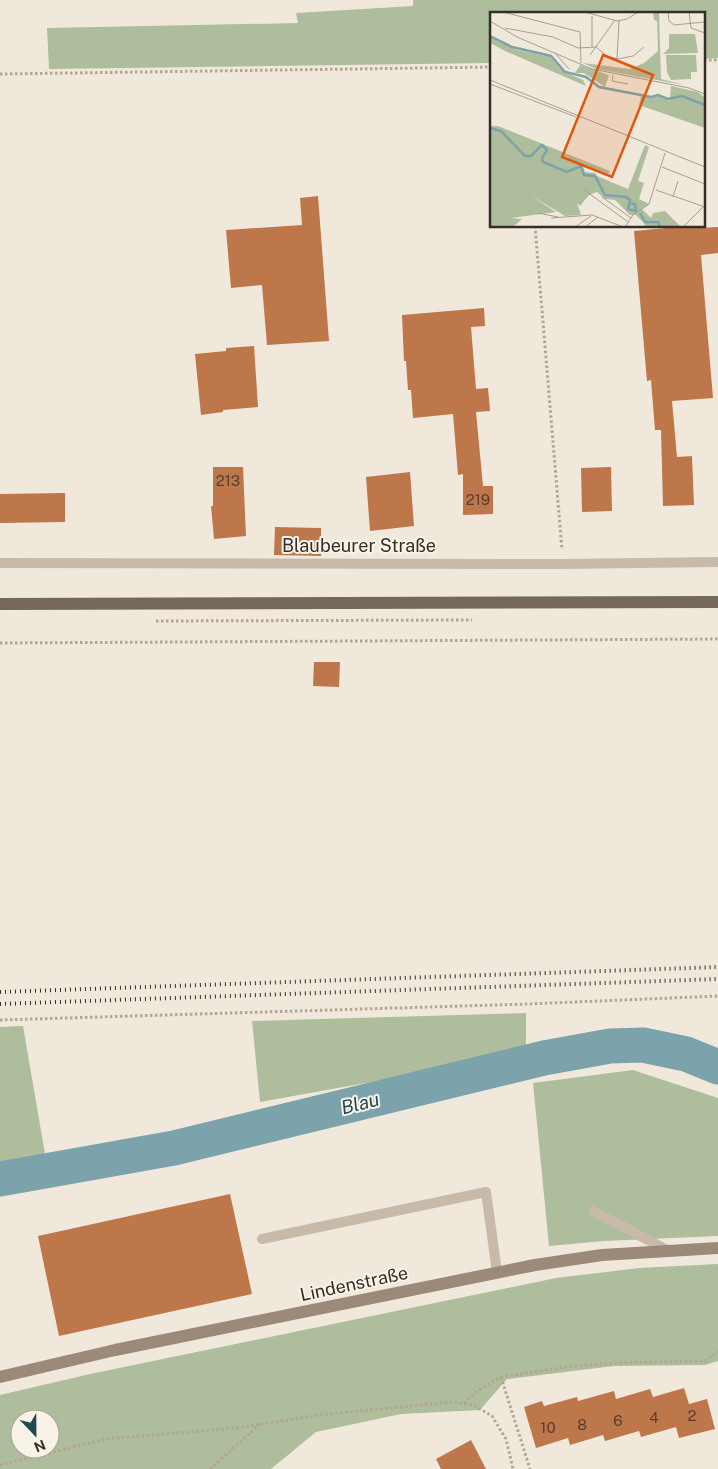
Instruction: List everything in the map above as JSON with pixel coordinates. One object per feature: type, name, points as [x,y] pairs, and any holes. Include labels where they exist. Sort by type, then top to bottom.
[{"type":"main road","points":[[0,604],[718,602]]},
{"type":"street","name":"Lindenstraße","points":[[0,1377],[115,1350],[497,1272],[602,1255],[718,1248]]},
{"type":"lane","name":"Blaubeurer Straße","points":[[0,563],[563,564],[718,562]]},
{"type":"lane","points":[[262,1239],[486,1192],[497,1272]]},
{"type":"lane","points":[[593,1211],[667,1250]]},
{"type":"path","points":[[0,74],[490,67]]},
{"type":"path","points":[[535,228],[563,564]]},
{"type":"path","points":[[0,644],[718,639]]},
{"type":"path","points":[[0,1020],[528,1004],[718,996]]},
{"type":"path","points":[[463,1403],[477,1391],[501,1377],[598,1364],[705,1361],[718,1352]]},
{"type":"path","points":[[501,1377],[530,1469]]},
{"type":"path","points":[[0,1465],[106,1439],[261,1424],[387,1407],[452,1402],[463,1403],[486,1411],[496,1422],[506,1439],[513,1469]]},
{"type":"path","points":[[210,1469],[261,1424]]},
{"type":"green space","points":[[413,0],[718,0],[718,58],[706,59],[706,12],[490,12],[490,63],[49,69],[47,28],[298,23],[296,13],[413,6]]},
{"type":"green space","points":[[526,1013],[526,1054],[260,1102],[252,1021]]},
{"type":"green space","points":[[23,1026],[45,1154],[0,1162],[0,1027]]},
{"type":"green space","points":[[633,1070],[718,1098],[718,1236],[604,1241],[549,1246],[533,1083]]},
{"type":"green space","points":[[718,1264],[718,1361],[705,1365],[614,1366],[507,1379],[480,1410],[401,1414],[316,1432],[271,1469],[0,1469],[0,1395],[90,1374],[556,1278],[639,1268]]},
{"type":"building","points":[[318,196],[329,341],[267,345],[262,285],[231,288],[226,230],[302,225],[300,198]]},
{"type":"building","points":[[718,227],[718,253],[701,255],[713,398],[672,401],[677,457],[692,456],[694,505],[663,506],[661,430],[655,430],[651,380],[647,381],[634,231]]},
{"type":"building","points":[[484,308],[485,326],[471,327],[476,389],[488,388],[490,411],[476,412],[483,486],[493,486],[493,514],[463,515],[463,474],[458,475],[453,414],[413,418],[411,390],[408,390],[406,361],[404,361],[402,315]]},
{"type":"building","points":[[254,346],[258,407],[223,410],[223,412],[201,415],[195,354],[226,351],[226,348]]},
{"type":"building","points":[[213,467],[243,467],[246,536],[214,539],[211,506],[213,506]]},
{"type":"building","points":[[611,467],[612,511],[582,512],[581,468]]},
{"type":"building","points":[[410,472],[414,526],[370,531],[366,477]]},
{"type":"building","points":[[65,493],[65,522],[0,523],[0,494]]},
{"type":"building","points":[[275,527],[321,528],[321,556],[274,555]]},
{"type":"building","points":[[314,662],[340,662],[339,687],[313,686]]},
{"type":"building","points":[[230,1194],[252,1294],[59,1336],[38,1236]]},
{"type":"building","points":[[684,1388],[689,1404],[707,1399],[715,1429],[679,1438],[676,1427],[641,1437],[639,1431],[605,1441],[603,1435],[570,1445],[568,1438],[536,1448],[524,1407],[542,1401],[544,1406],[577,1397],[578,1401],[614,1391],[616,1399],[650,1389],[653,1397]]},
{"type":"building","points":[[471,1440],[486,1469],[441,1469],[436,1459]]},
{"type":"waterway","name":"Blau","points":[[0,1179],[174,1148],[544,1058],[610,1046],[643,1045],[686,1054],[718,1067]]},
{"type":"railway","points":[[0,992],[718,967]]},
{"type":"railway","points":[[0,1004],[718,979]]}]
